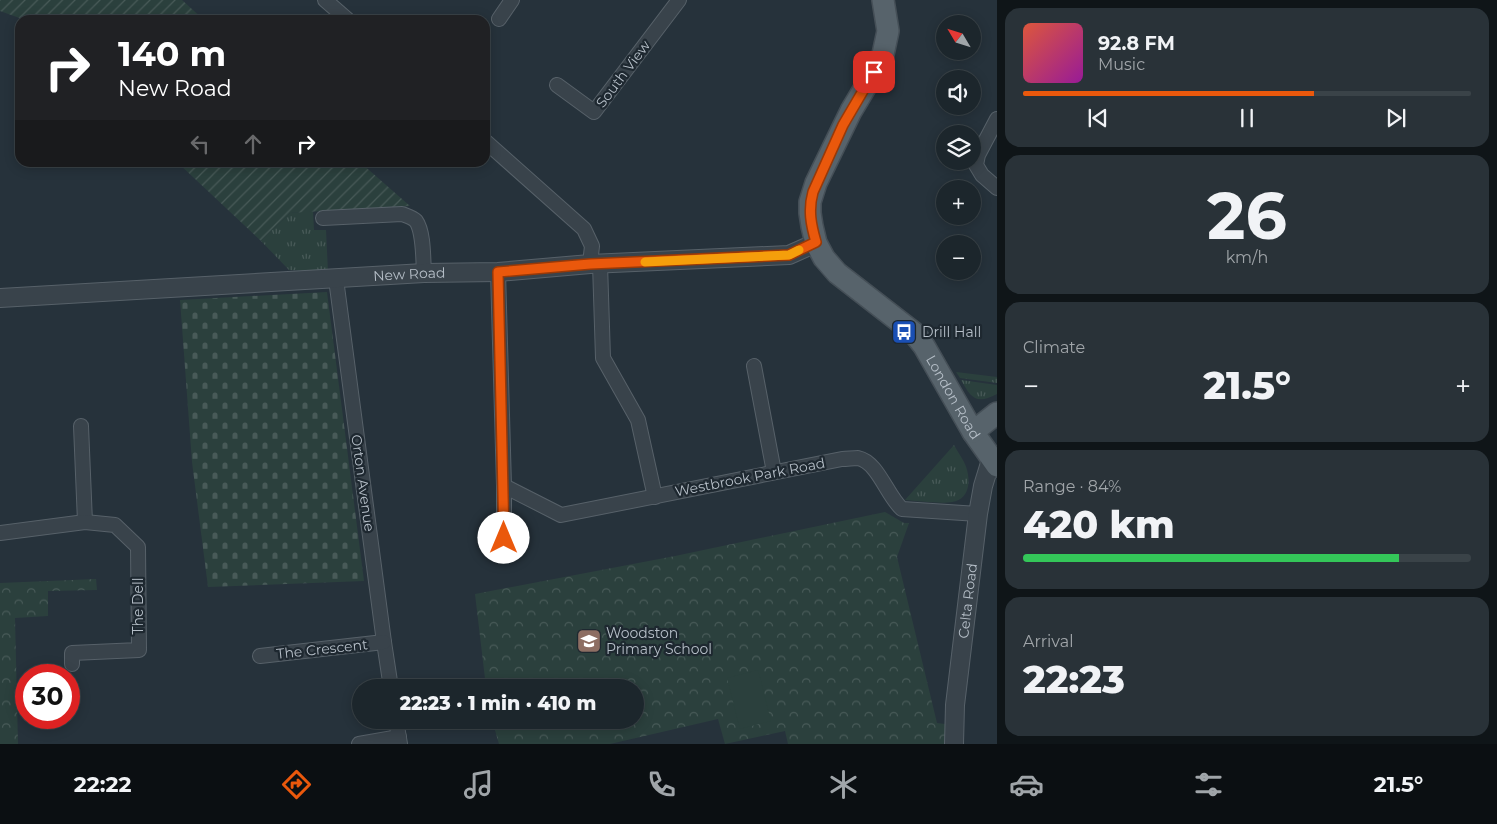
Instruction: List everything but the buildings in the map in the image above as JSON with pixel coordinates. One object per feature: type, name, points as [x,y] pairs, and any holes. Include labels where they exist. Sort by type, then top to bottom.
[{"type":"main road","name":"London Road","points":[[883,0],[888,31],[882,59],[836,140],[816,183],[810,202],[810,213],[816,242],[824,258],[837,273],[913,332],[924,346],[973,432],[994,463]]},
{"type":"main road","points":[[973,432],[997,413]]},
{"type":"street","points":[[325,0],[342,15]]},
{"type":"street","points":[[499,19],[512,0]]},
{"type":"street","name":"South View","points":[[558,85],[594,112],[679,0]]},
{"type":"street","points":[[997,119],[978,155],[976,165],[982,175],[997,188]]},
{"type":"street","points":[[490,145],[584,229],[592,246],[603,358],[638,420],[655,497]]},
{"type":"street","points":[[323,218],[402,214],[410,216],[415,220],[420,229],[424,274]]},
{"type":"street","name":"New Road","points":[[0,298],[424,274],[498,272],[595,264],[789,255],[816,242]]},
{"type":"street","points":[[498,272],[504,538]]},
{"type":"street","name":"Orton Avenue","points":[[336,279],[390,679]]},
{"type":"street","points":[[754,366],[774,472]]},
{"type":"street","points":[[81,426],[84,522]]},
{"type":"street","name":"Westbrook Park Road","points":[[504,486],[561,514],[842,459],[858,458],[876,471],[895,503],[902,509],[978,514]]},
{"type":"street","name":"Celta Road","points":[[954,744],[955,705],[978,514],[983,486],[994,463]]},
{"type":"street","name":"The Dell","points":[[0,533],[84,522],[115,525],[138,547],[139,650],[72,653],[72,664]]},
{"type":"street","name":"The Crescent","points":[[260,656],[384,642]]},
{"type":"street","points":[[359,744],[400,741]]},
{"type":"green space","points":[[0,0],[182,0],[198,15],[15,16],[0,11]]},
{"type":"green space","points":[[182,167],[366,167],[410,206],[290,213],[261,241]]},
{"type":"green space","points":[[313,211],[314,230],[326,230],[328,272],[289,270],[261,241],[290,213]]},
{"type":"green space","points":[[327,292],[364,581],[208,587],[192,462],[180,300]]},
{"type":"green space","points":[[956,372],[997,377],[997,383],[960,378]]},
{"type":"green space","points":[[961,380],[997,385],[997,394],[984,399],[975,398]]},
{"type":"green space","points":[[954,445],[964,462],[968,474],[968,486],[963,496],[959,500],[947,503],[905,500]]},
{"type":"green space","points":[[885,512],[904,523],[909,523],[897,557],[937,723],[945,724],[945,744],[788,744],[785,731],[725,744],[718,719],[610,744],[499,744],[495,729],[644,729],[644,679],[485,679],[475,594],[675,556]]},
{"type":"green space","points":[[96,579],[97,590],[48,591],[48,616],[15,618],[15,729],[18,729],[18,744],[0,744],[0,583]]},
{"type":"green space","points":[[758,670],[771,721],[740,729],[727,678]]},
{"type":"slow traffic","points":[[645,262],[789,255],[799,250]]},
{"type":"place","name":"Drill Hall","points":[[904,332]]},
{"type":"place","name":"Woodston Primary School","points":[[589,641]]},
{"type":"route","points":[[504,538],[498,272],[590,264],[789,255],[816,242],[810,213],[810,202],[816,183],[843,125],[874,72]]}]
